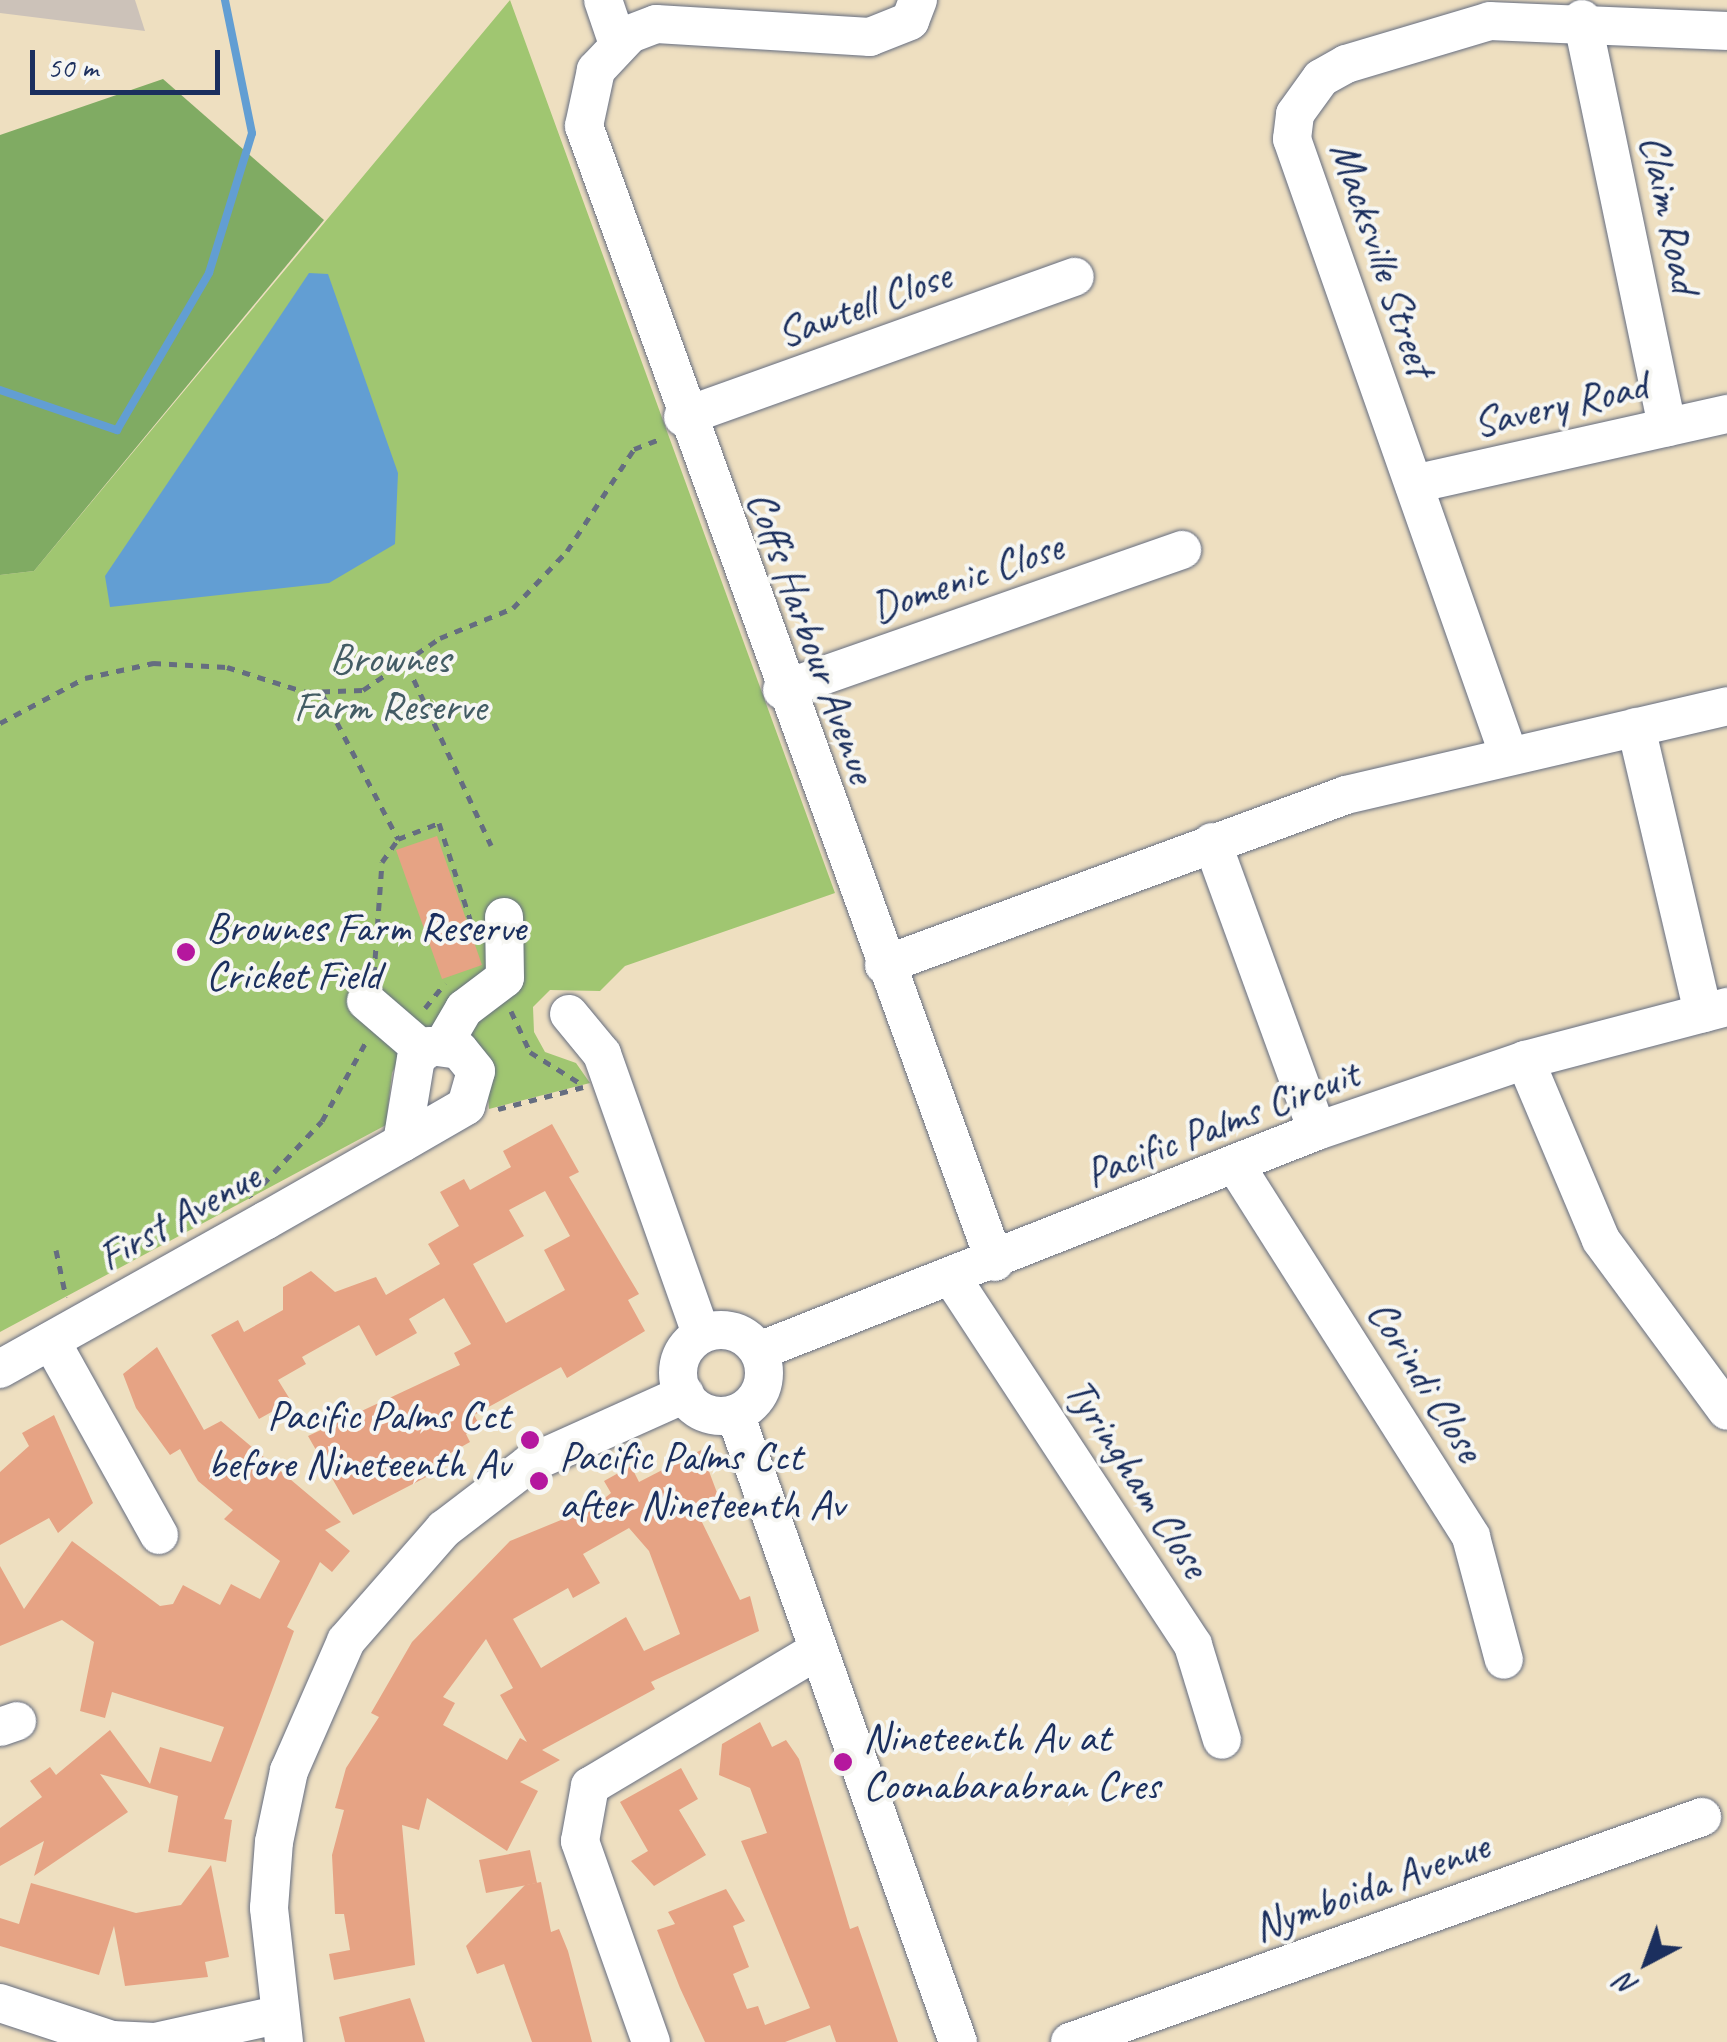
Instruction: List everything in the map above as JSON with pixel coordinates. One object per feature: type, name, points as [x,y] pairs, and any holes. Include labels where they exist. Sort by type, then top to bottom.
[{"type":"street","points":[[603,0],[618,44],[656,24],[870,38],[914,11]]},
{"type":"street","name":"Macksville Street","points":[[1509,756],[1292,139],[1295,114],[1320,78],[1431,34],[1490,20],[1582,19],[1727,30]]},
{"type":"street","name":"Claim Road","points":[[1582,19],[1667,427]]},
{"type":"street","name":"Coffs Harbour Avenue","points":[[618,44],[583,96],[584,126],[675,427],[782,690],[995,1262]]},
{"type":"street","name":"Sawtell Close","points":[[675,427],[1075,277]]},
{"type":"street","name":"Savery Road","points":[[1414,484],[1727,414]]},
{"type":"street","name":"Domenic Close","points":[[782,690],[1182,550]]},
{"type":"street","points":[[884,965],[1346,795],[1727,706]]},
{"type":"street","points":[[1636,727],[1715,1010]]},
{"type":"street","points":[[1212,842],[1317,1131]]},
{"type":"street","points":[[402,1143],[408,1074],[404,1026],[464,1010],[505,978],[490,926]]},
{"type":"street","name":"Pacific Palms Circuit","points":[[760,1351],[995,1262],[1317,1131],[1525,1060],[1715,1010]]},
{"type":"street","points":[[569,1014],[602,1054],[701,1334]]},
{"type":"street","name":"First Avenue","points":[[0,1370],[50,1323],[402,1143],[472,1099],[470,1059],[404,1026]]},
{"type":"street","points":[[1525,1060],[1601,1240],[1727,1411]]},
{"type":"street","name":"Corindi Close","points":[[1236,1166],[1471,1538],[1504,1660]]},
{"type":"street","name":"Tyringham Close","points":[[952,1278],[1193,1645],[1222,1740]]},
{"type":"street","points":[[50,1323],[158,1534]]},
{"type":"street","points":[[731,1330],[760,1351],[762,1388],[734,1414],[706,1414],[684,1394],[680,1357],[701,1334],[731,1330]]},
{"type":"street","points":[[0,2004],[112,2040],[155,2042],[281,2028],[274,1842],[289,1771],[346,1641],[444,1529],[517,1473],[577,1435],[684,1394]]},
{"type":"street","points":[[734,1414],[958,2042]]},
{"type":"street","points":[[651,2042],[580,1842],[590,1786],[818,1650]]},
{"type":"street","name":"Nymboida Avenue","points":[[1070,2042],[1702,1817]]},
{"type":"path","points":[[0,723],[86,678],[153,664],[227,667],[322,694],[363,690],[408,665],[440,638],[513,608],[568,551],[634,449],[675,427]]},
{"type":"path","points":[[408,665],[490,845]]},
{"type":"path","points":[[322,694],[398,839]]},
{"type":"path","points":[[404,1026],[384,914],[382,862],[398,839],[440,824],[490,926]]},
{"type":"path","points":[[238,1204],[322,1121],[436,986],[453,981]]},
{"type":"path","points":[[507,999],[530,1052],[581,1088]]},
{"type":"path","points":[[56,1250],[66,1296]]},
{"type":"path","points":[[50,1323],[66,1296],[82,1288]]},
{"type":"shaded area","points":[[0,0],[135,0],[145,31],[0,13]]},
{"type":"green space","name":"Brownes Farm Reserve","points":[[510,0],[835,893],[625,966],[600,991],[550,990],[533,1007],[534,1032],[545,1052],[576,1063],[590,1083],[489,1109],[486,1059],[407,1042],[392,1073],[386,1125],[0,1332],[0,575],[34,571]]},
{"type":"green space","points":[[163,79],[324,220],[34,571],[0,575],[0,135]]},
{"type":"water","points":[[309,273],[328,274],[398,473],[395,544],[329,583],[110,607],[105,576]]},
{"type":"building","points":[[437,836],[482,965],[442,979],[396,850]]},
{"type":"building","points":[[552,1124],[579,1172],[569,1177],[639,1294],[628,1300],[645,1331],[567,1378],[561,1367],[474,1415],[480,1426],[466,1434],[470,1442],[431,1464],[436,1472],[353,1515],[308,1436],[460,1365],[454,1353],[471,1344],[444,1298],[409,1319],[417,1333],[376,1356],[359,1325],[302,1357],[306,1364],[278,1380],[291,1401],[259,1419],[211,1335],[238,1320],[244,1332],[283,1310],[283,1287],[311,1271],[335,1292],[376,1277],[386,1295],[440,1264],[428,1244],[459,1226],[440,1192],[464,1179],[470,1190],[511,1167],[503,1151]],"holes":[[[545,1191],[570,1236],[544,1250],[565,1290],[506,1323],[473,1264],[524,1236],[509,1210]]]},
{"type":"building","points":[[157,1347],[204,1430],[221,1421],[341,1522],[325,1530],[350,1551],[332,1572],[320,1562],[287,1627],[294,1631],[224,1819],[232,1820],[226,1862],[168,1852],[178,1796],[100,1774],[128,1812],[34,1876],[44,1841],[0,1866],[0,1828],[42,1797],[30,1781],[50,1767],[56,1775],[110,1730],[150,1784],[160,1747],[211,1762],[224,1727],[112,1692],[105,1718],[80,1711],[94,1642],[62,1620],[0,1646],[0,1566],[24,1609],[72,1541],[160,1606],[173,1604],[183,1585],[220,1605],[231,1584],[260,1599],[280,1561],[224,1519],[233,1510],[198,1481],[180,1449],[170,1455],[136,1408],[123,1374]]},
{"type":"building","points":[[54,1415],[93,1503],[58,1533],[49,1518],[0,1545],[0,1472],[29,1446],[22,1433]]},
{"type":"building","points":[[701,1450],[722,1506],[698,1514],[740,1600],[750,1596],[759,1631],[651,1682],[655,1689],[542,1750],[560,1760],[520,1782],[538,1791],[507,1851],[427,1798],[419,1830],[402,1825],[415,1965],[334,1980],[329,1954],[350,1950],[344,1914],[335,1914],[332,1855],[344,1810],[335,1808],[346,1768],[379,1717],[371,1713],[412,1642],[510,1541],[595,1506],[611,1493],[604,1481],[631,1466],[639,1482]],"holes":[[[629,1528],[649,1551],[680,1634],[644,1651],[626,1617],[541,1668],[513,1619],[568,1588],[573,1598],[600,1583],[583,1554]],[[486,1639],[513,1688],[500,1695],[527,1742],[520,1738],[507,1760],[443,1725],[455,1703],[443,1697]]]},
{"type":"building","points":[[760,1722],[772,1747],[786,1740],[799,1759],[850,1929],[858,1926],[898,2042],[836,2042],[830,2025],[785,2042],[705,2042],[680,1988],[657,1930],[675,1924],[668,1912],[726,1889],[745,1921],[733,1926],[749,1967],[733,1974],[747,2009],[758,2006],[765,2025],[810,2008],[741,1841],[767,1833],[750,1788],[719,1775],[722,1744]]},
{"type":"building","points":[[681,1768],[698,1799],[679,1810],[706,1855],[654,1886],[631,1861],[648,1851],[620,1802]]},
{"type":"building","points":[[530,1850],[537,1883],[486,1893],[479,1860]]},
{"type":"building","points":[[211,1865],[229,1957],[205,1962],[208,1977],[125,1986],[114,1926],[99,1975],[0,1946],[0,1918],[19,1924],[31,1883],[136,1913],[181,1905]]},
{"type":"building","points":[[541,1882],[551,1932],[559,1929],[568,1951],[592,2042],[532,2042],[504,1964],[477,1974],[466,1946],[525,1885]]},
{"type":"building","points":[[410,1998],[425,2042],[345,2042],[339,2017]]},
{"type":"waterway","points":[[0,390],[117,430],[209,273],[252,133],[225,0]]},
{"type":"place","name":"Brownes Farm Reserve Cricket Field","points":[[186,952]]},
{"type":"place","name":"Pacific Palms Cct before Nineteenth Av","points":[[530,1440]]},
{"type":"place","name":"Pacific Palms Cct after Nineteenth Av","points":[[539,1481]]},
{"type":"place","name":"Nineteenth Av at Coonabarabran Cres","points":[[843,1762]]}]
